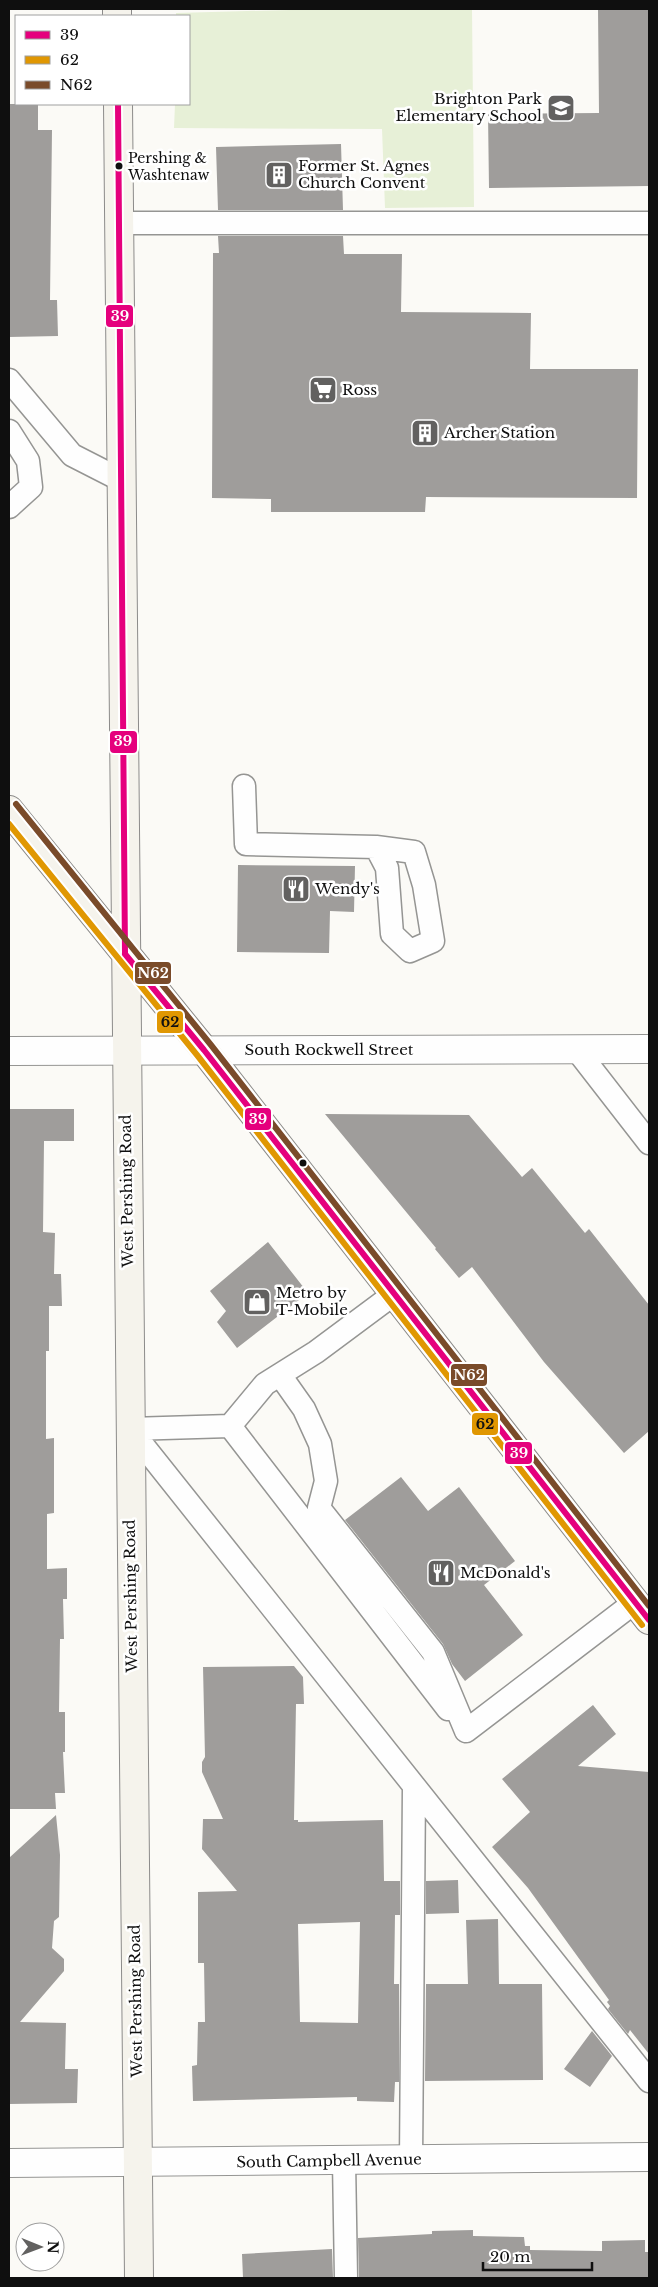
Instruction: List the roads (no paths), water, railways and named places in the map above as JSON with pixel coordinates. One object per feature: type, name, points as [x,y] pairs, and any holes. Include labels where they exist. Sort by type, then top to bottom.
[{"type":"main road","name":"West Pershing Road","points":[[118,105],[139,2278]]},
{"type":"main road","points":[[9,810],[204,1050],[642,1611]]},
{"type":"street","name":"South Rockwell Street","points":[[9,1051],[649,1049]]},
{"type":"street","name":"South Campbell Avenue","points":[[9,2164],[649,2157]]},
{"type":"lane","points":[[119,224],[649,223]]},
{"type":"lane","points":[[9,380],[72,455],[121,480]]},
{"type":"lane","points":[[9,430],[28,461],[31,487],[9,507]]},
{"type":"lane","points":[[244,786],[246,844],[376,847],[414,852],[424,885],[434,941],[410,951],[392,934],[387,868],[376,847]]},
{"type":"lane","points":[[576,1049],[649,1143]]},
{"type":"lane","points":[[130,1429],[230,1426],[265,1384],[316,1352],[394,1294]]},
{"type":"lane","points":[[280,1375],[304,1409],[320,1444],[326,1481],[319,1508],[433,1652],[466,1731]]},
{"type":"lane","points":[[230,1426],[466,1731]]},
{"type":"lane","points":[[130,1429],[649,2082]]},
{"type":"lane","points":[[466,1731],[642,1611]]},
{"type":"lane","points":[[411,2161],[414,1787]]},
{"type":"lane","points":[[344,2161],[346,2278]]},
{"type":"place","name":"Brighton Park Elementary School","points":[[561,108]]},
{"type":"place","name":"Pershing & Washtenaw","points":[[119,166]]},
{"type":"place","name":"Former St. Agnes Church Convent","points":[[279,175]]},
{"type":"place","name":"Ross","points":[[323,390]]},
{"type":"place","name":"Archer Station","points":[[425,433]]},
{"type":"place","name":"Wendy's","points":[[296,889]]},
{"type":"place","name":"Metro by T-Mobile","points":[[257,1302]]},
{"type":"place","name":"McDonald's","points":[[441,1573]]}]
